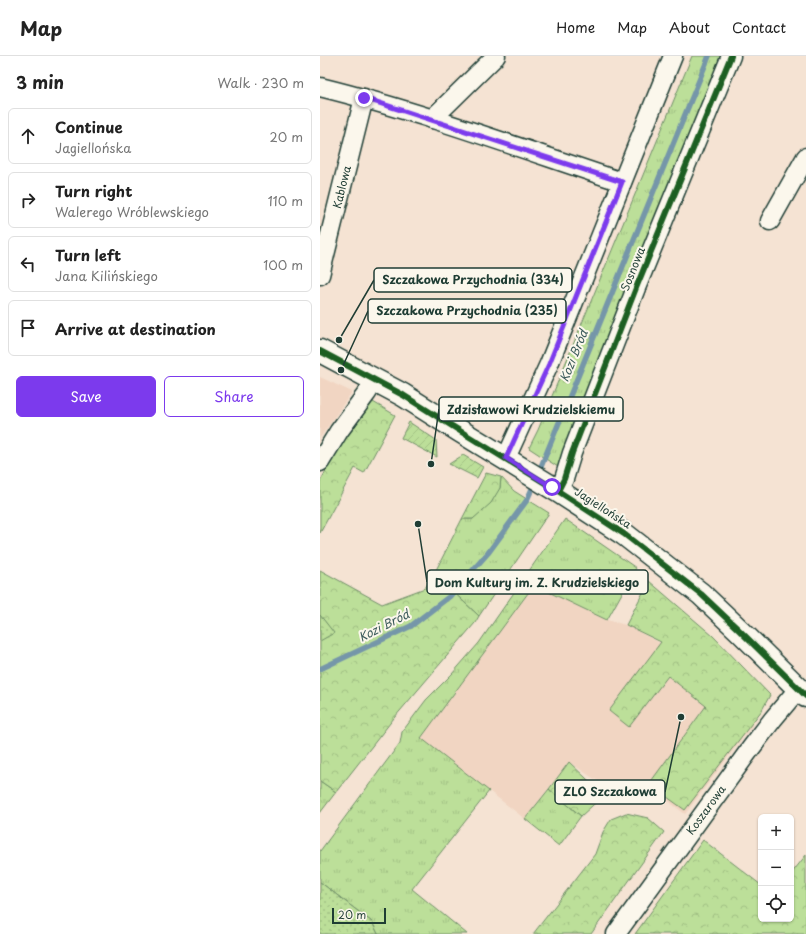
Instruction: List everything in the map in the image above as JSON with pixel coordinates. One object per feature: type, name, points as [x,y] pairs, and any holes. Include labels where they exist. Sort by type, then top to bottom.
[{"type":"street","points":[[432,119],[496,56]]},
{"type":"street","points":[[508,460],[549,364],[673,56]]},
{"type":"street","name":"Sosnowa","points":[[555,489],[564,478],[572,453],[636,288],[731,56]]},
{"type":"street","points":[[320,87],[364,98],[432,119],[622,182]]},
{"type":"street","name":"Kablowa","points":[[320,275],[364,98]]},
{"type":"street","points":[[770,221],[806,157]]},
{"type":"street","name":"Jagiellońska","points":[[320,351],[403,395],[460,432],[555,489],[624,534],[665,564],[701,594],[802,692]]},
{"type":"street","points":[[320,462],[339,431],[375,380]]},
{"type":"street","name":"Koszarowa","points":[[616,934],[755,742],[802,692]]},
{"type":"shaded area","points":[[320,377],[352,392],[320,438]]},
{"type":"shaded area","points":[[534,585],[607,620],[626,625],[764,698],[754,723],[685,814],[660,795],[614,792],[569,762],[525,819],[421,738]]},
{"type":"green space","points":[[692,56],[721,56],[609,333],[583,400],[564,456],[558,467],[529,448],[538,430]]},
{"type":"green space","points":[[373,402],[395,415],[364,473],[355,468],[320,533],[320,482],[339,446],[356,421]]},
{"type":"green space","points":[[409,422],[436,440],[437,457],[401,438]]},
{"type":"green space","points":[[463,455],[483,467],[477,478],[449,464]]},
{"type":"green space","points":[[486,473],[501,477],[500,488],[491,503],[473,519],[462,519]]},
{"type":"green space","points":[[501,477],[514,491],[549,513],[479,616],[434,574],[462,519],[473,519],[500,488]]},
{"type":"green space","points":[[565,519],[636,568],[607,620],[534,585],[421,738],[489,791],[412,889],[467,934],[378,934],[372,922],[320,882],[320,851],[400,743],[402,732],[426,700],[452,674],[479,643]]},
{"type":"green space","points":[[320,570],[382,604],[425,588],[434,574],[479,616],[475,623],[394,718],[336,792],[320,781]]},
{"type":"green space","points":[[649,581],[713,636],[770,695],[762,710],[685,810],[649,784],[706,706],[668,676],[629,727],[609,711],[661,642],[626,625]]},
{"type":"green space","points":[[320,615],[334,633],[320,641]]},
{"type":"green space","points":[[569,762],[604,795],[581,816],[549,789]]},
{"type":"green space","points":[[320,781],[336,792],[320,813]]},
{"type":"green space","points":[[549,789],[581,816],[559,846],[525,819]]},
{"type":"green space","points":[[626,813],[648,818],[664,832],[591,934],[533,934],[595,854],[603,832],[611,819]]},
{"type":"green space","points":[[703,840],[758,883],[758,922],[794,922],[794,870],[806,855],[806,934],[635,934]]},
{"type":"green space","points":[[320,882],[372,922],[378,934],[320,934]]},
{"type":"waterway","name":"Kozi Bród","points":[[538,474],[709,56]]},
{"type":"waterway","name":"Kozi Bród","points":[[320,669],[411,626],[450,596],[488,553],[527,500],[535,482]]},
{"type":"cycle path","points":[[558,491],[564,479],[572,453],[636,288],[731,56]]},
{"type":"cycle path","points":[[320,351],[403,395],[558,491],[624,534],[701,594],[806,696]]},
{"type":"place","name":"Szczakowa Przychodnia (334)","points":[[339,340]]},
{"type":"place","name":"Szczakowa Przychodnia (235)","points":[[341,370]]},
{"type":"place","name":"Zdzisławowi Krudzielskiemu","points":[[431,464]]},
{"type":"place","name":"Dom Kultury im. Z. Krudzielskiego","points":[[418,524]]},
{"type":"place","name":"ZLO Szczakowa","points":[[681,717]]},
{"type":"route","points":[[364,98],[622,182],[549,364],[510,446],[506,458],[552,487]]}]
